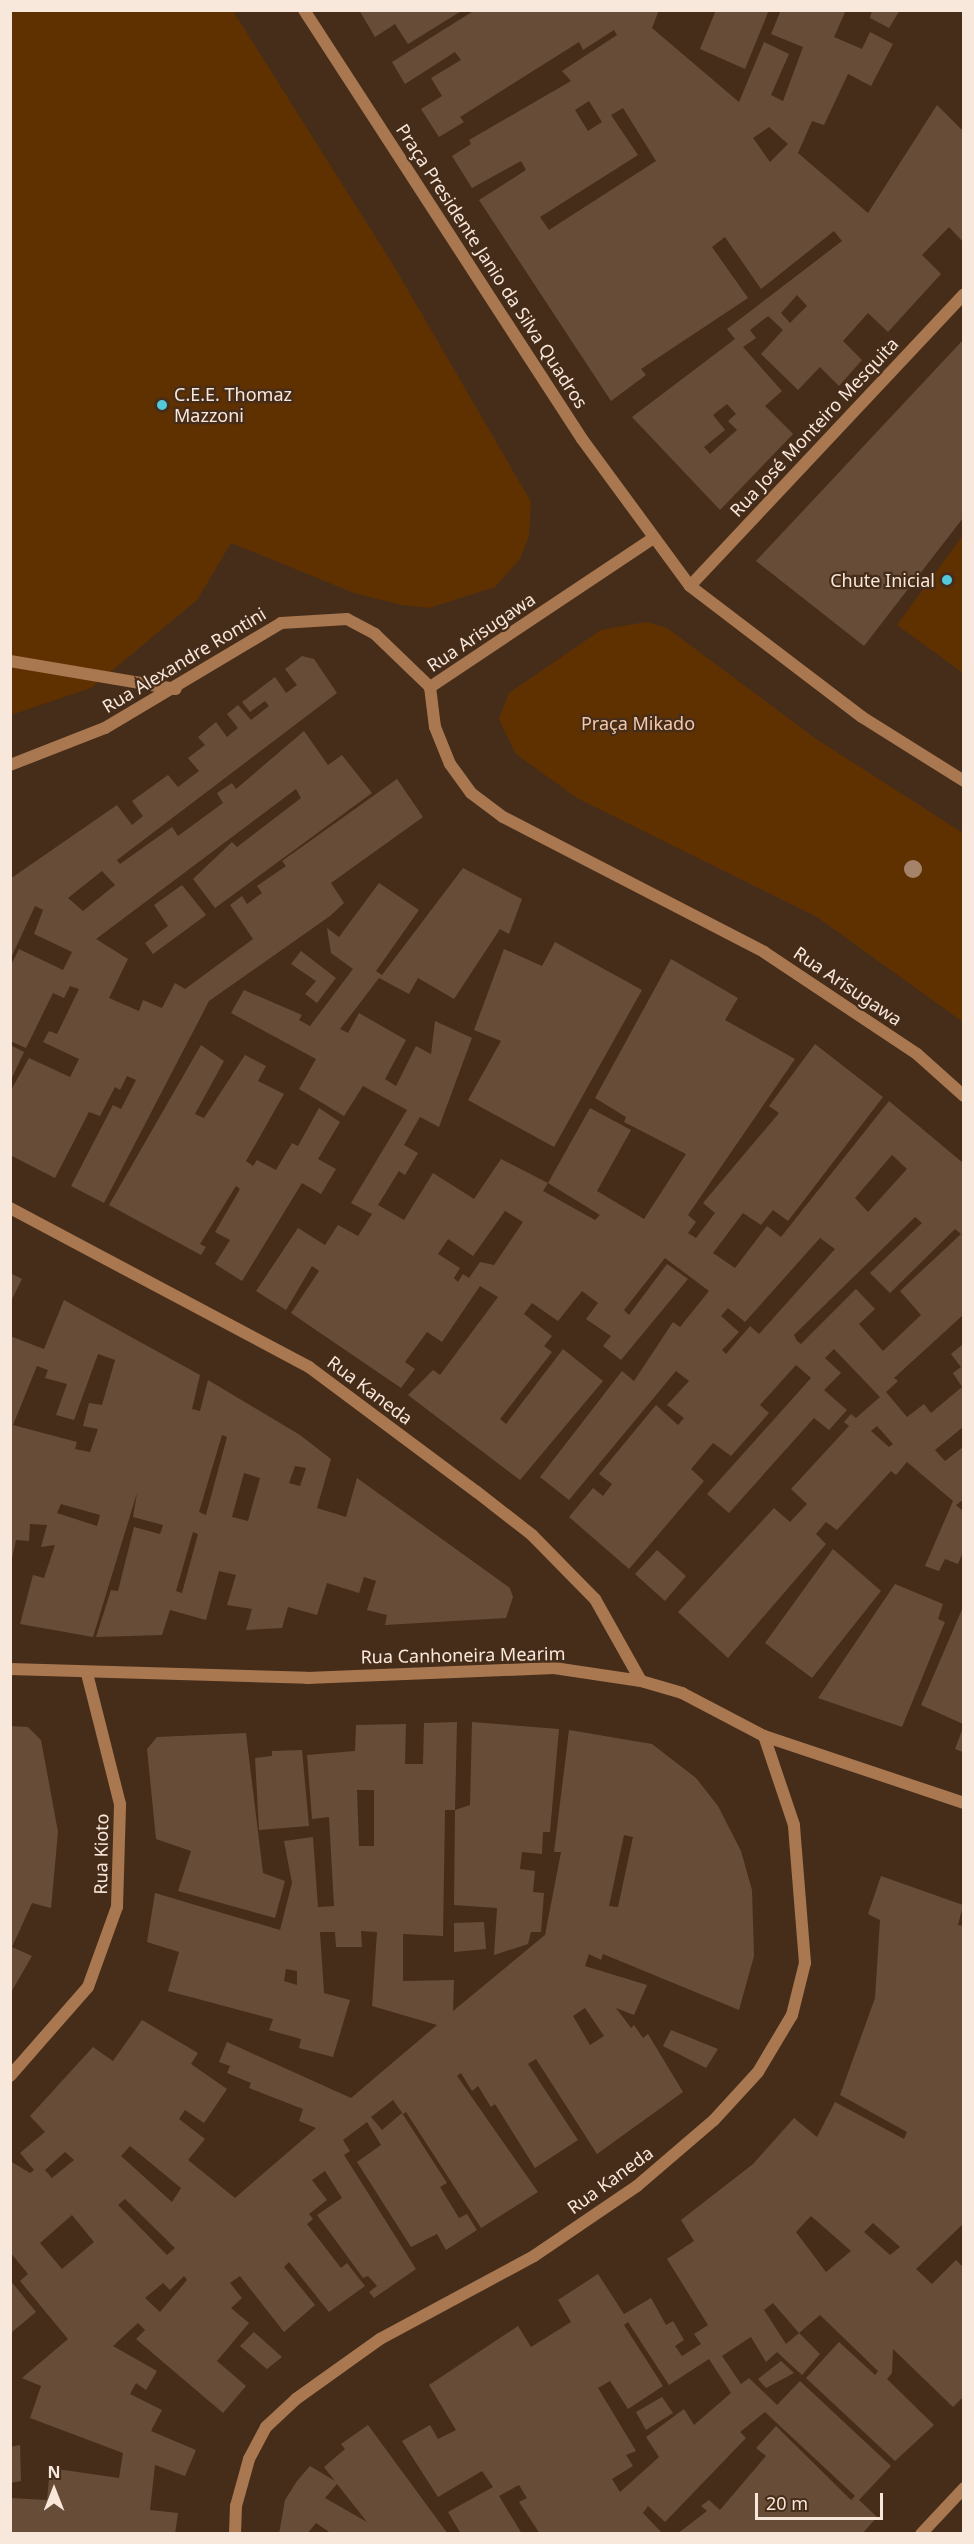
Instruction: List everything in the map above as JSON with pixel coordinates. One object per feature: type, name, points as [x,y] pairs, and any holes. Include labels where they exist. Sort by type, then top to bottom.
[{"type":"street","name":"Praça Presidente Janio da Silva Quadros","points":[[304,10],[563,411],[652,539]]},
{"type":"street","name":"Rua José Monteiro Mesquita","points":[[690,586],[963,294]]},
{"type":"street","points":[[652,539],[690,586],[862,717],[963,781]]},
{"type":"street","name":"Rua Arisugawa","points":[[652,539],[430,687],[435,727],[450,764],[471,793],[502,818],[764,951],[917,1054],[963,1096]]},
{"type":"street","name":"Rua Alexandre Rontini","points":[[10,765],[105,728],[176,689],[281,623],[317,618],[347,619],[375,634],[430,687]]},
{"type":"street","points":[[10,661],[176,689]]},
{"type":"street","name":"Rua Kaneda","points":[[10,1208],[309,1367],[477,1492],[532,1535],[595,1599],[641,1681]]},
{"type":"street","name":"Rua Canhoneira Mearim","points":[[10,1669],[87,1674],[307,1678],[554,1668],[641,1681],[727,1713],[764,1736],[963,1803]]},
{"type":"street","name":"Rua Kioto","points":[[10,2076],[88,1987],[117,1907],[120,1804],[87,1674]]},
{"type":"street","name":"Rua Kaneda","points":[[235,2534],[236,2506],[249,2459],[266,2427],[296,2399],[380,2339],[534,2256],[637,2186],[714,2120],[758,2072],[792,2015],[805,1963],[794,1825],[764,1736]]},
{"type":"street","points":[[921,2534],[963,2488]]},
{"type":"green space","name":"C.E.E. Thomaz Mazzoni","points":[[10,11],[233,11],[395,268],[531,502],[529,536],[520,559],[495,587],[429,608],[402,605],[354,593],[231,543],[197,600],[91,688],[11,715]]},
{"type":"green space","name":"Chute Inicial","points":[[963,535],[963,673],[897,625]]},
{"type":"green space","name":"Praça Mikado","points":[[646,622],[667,628],[816,739],[963,833],[963,1022],[817,917],[577,798],[516,754],[499,719],[509,693],[601,630]]},
{"type":"building","points":[[359,10],[463,10],[408,44],[395,24],[375,37]]},
{"type":"building","points":[[475,10],[659,10],[652,28],[739,102],[764,42],[789,54],[771,95],[783,101],[803,47],[771,34],[781,10],[846,10],[834,37],[862,49],[870,32],[893,44],[871,86],[848,74],[824,125],[812,121],[798,153],[868,213],[937,105],[963,131],[963,242],[949,227],[922,255],[941,274],[888,332],[868,313],[843,341],[862,360],[839,386],[820,367],[798,390],[761,354],[783,330],[768,316],[750,330],[756,338],[743,347],[782,391],[765,406],[793,434],[720,510],[632,417],[735,339],[727,329],[842,241],[834,231],[761,289],[725,237],[712,247],[748,298],[641,369],[646,375],[611,401],[479,200],[526,170],[521,161],[472,188],[452,156],[471,144],[469,140],[571,81],[562,71],[617,35],[614,30],[583,50],[579,42],[460,117],[464,122],[439,137],[421,109],[442,96],[431,78],[461,60],[455,52],[405,84],[392,62]],"holes":[[[589,101],[602,122],[588,131],[575,110]],[[623,108],[656,161],[549,230],[540,217],[638,155],[611,115]],[[769,127],[788,144],[770,162],[753,138]],[[797,295],[807,306],[790,323],[781,313]],[[727,404],[736,414],[728,421],[737,430],[710,454],[704,447],[725,430],[713,415]]]},
{"type":"building","points":[[716,10],[769,10],[745,69],[700,49]]},
{"type":"building","points":[[872,10],[900,10],[889,28],[870,18]]},
{"type":"building","points":[[963,340],[963,518],[864,646],[756,561]]},
{"type":"building","points":[[302,656],[314,659],[337,693],[117,860],[120,864],[172,827],[178,836],[223,803],[217,793],[232,783],[236,789],[304,731],[328,765],[342,755],[372,793],[215,908],[193,879],[232,842],[237,847],[301,798],[296,789],[96,939],[128,959],[109,998],[139,1011],[143,1000],[162,1008],[175,983],[185,989],[253,939],[230,905],[242,896],[247,904],[262,893],[257,886],[286,866],[282,861],[397,779],[423,817],[331,883],[344,903],[330,916],[209,1001],[104,1203],[71,1186],[113,1105],[121,1109],[136,1080],[127,1076],[120,1090],[115,1087],[100,1116],[89,1112],[55,1178],[10,1155],[10,1092],[29,1058],[70,1077],[79,1059],[43,1042],[49,1031],[57,1034],[79,989],[70,986],[64,998],[53,993],[26,1048],[10,1041],[10,967],[19,949],[63,970],[72,952],[34,934],[43,910],[35,906],[10,960],[10,879],[117,805],[132,825],[143,816],[132,801],[168,775],[178,787],[199,771],[188,758],[205,745],[198,737],[216,722],[227,737],[238,728],[227,714],[238,705],[251,720],[269,706],[265,701],[250,712],[242,702],[275,677],[286,693],[297,685],[285,669]],"holes":[[[102,871],[115,885],[83,911],[68,898]]]},
{"type":"building","points":[[463,868],[522,899],[509,934],[500,929],[454,999],[418,978],[409,994],[379,978],[340,1029],[348,1033],[359,1013],[406,1040],[385,1079],[396,1086],[416,1046],[431,1054],[435,1021],[472,1038],[439,1127],[420,1117],[404,1145],[418,1153],[405,1175],[399,1171],[378,1205],[404,1220],[433,1173],[474,1199],[501,1159],[548,1183],[590,1108],[631,1130],[597,1191],[644,1219],[686,1154],[624,1122],[626,1117],[595,1098],[671,959],[738,998],[725,1020],[795,1059],[688,1215],[696,1222],[688,1233],[696,1238],[715,1213],[703,1203],[779,1113],[769,1106],[815,1044],[883,1097],[788,1221],[773,1210],[761,1225],[743,1213],[713,1253],[735,1268],[767,1226],[781,1237],[889,1101],[963,1163],[963,1315],[894,1378],[898,1381],[886,1392],[907,1417],[924,1404],[931,1413],[962,1387],[953,1373],[961,1367],[951,1354],[963,1344],[963,1427],[935,1450],[945,1461],[963,1447],[963,1500],[956,1505],[963,1511],[963,1552],[958,1564],[945,1559],[939,1571],[925,1566],[953,1501],[907,1462],[896,1475],[891,1471],[837,1530],[826,1522],[816,1534],[826,1544],[728,1658],[678,1612],[774,1508],[790,1522],[807,1504],[791,1489],[849,1426],[844,1422],[851,1414],[856,1418],[880,1397],[834,1349],[825,1358],[841,1373],[824,1390],[847,1410],[829,1430],[814,1418],[729,1513],[707,1494],[811,1378],[796,1365],[760,1405],[769,1413],[731,1456],[713,1443],[691,1469],[704,1481],[629,1569],[569,1517],[593,1488],[603,1496],[612,1484],[599,1474],[656,1405],[678,1425],[684,1418],[667,1405],[689,1381],[676,1371],[569,1500],[540,1477],[622,1371],[634,1381],[673,1322],[680,1327],[709,1291],[665,1258],[624,1310],[629,1315],[667,1264],[688,1279],[621,1360],[603,1346],[611,1336],[586,1319],[598,1303],[582,1291],[558,1321],[532,1303],[524,1314],[552,1336],[544,1346],[552,1352],[500,1419],[506,1424],[563,1349],[603,1381],[520,1480],[408,1395],[433,1370],[440,1375],[498,1297],[480,1286],[442,1342],[427,1332],[405,1362],[415,1369],[401,1388],[291,1313],[319,1271],[312,1266],[286,1310],[256,1291],[298,1228],[325,1245],[338,1225],[358,1236],[372,1214],[351,1203],[407,1110],[363,1086],[344,1116],[299,1089],[316,1059],[231,1013],[244,990],[302,1015],[299,1020],[310,1026],[353,969],[331,953],[327,928],[339,937],[379,883],[419,910],[376,971],[382,975]],"holes":[[[892,1155],[907,1169],[868,1212],[855,1198]],[[548,1183],[600,1215],[595,1220],[543,1191]],[[505,1211],[523,1222],[494,1265],[480,1262],[469,1278],[463,1274],[458,1282],[454,1278],[460,1268],[438,1254],[448,1239],[473,1256]],[[915,1217],[922,1223],[870,1273],[890,1293],[955,1229],[961,1234],[900,1291],[921,1315],[883,1351],[859,1324],[875,1309],[856,1289],[801,1344],[794,1335]],[[820,1238],[835,1249],[759,1334],[750,1326],[726,1354],[722,1350],[739,1332],[721,1316],[728,1308],[745,1322]],[[877,1426],[893,1444],[889,1447],[871,1431]]]},
{"type":"building","points":[[182,885],[206,915],[153,954],[145,943],[168,926],[154,905]]},
{"type":"building","points":[[555,942],[642,990],[554,1147],[468,1100],[501,1041],[474,1030],[504,949],[542,966]]},
{"type":"building","points":[[301,951],[336,978],[317,1003],[305,994],[316,981],[291,964]]},
{"type":"building","points":[[10,1045],[24,1052],[10,1082]]},
{"type":"building","points":[[201,1045],[224,1061],[195,1114],[204,1118],[245,1055],[266,1066],[258,1081],[284,1094],[246,1161],[253,1166],[257,1160],[276,1170],[292,1143],[298,1146],[319,1108],[340,1122],[318,1159],[336,1169],[321,1194],[302,1183],[242,1281],[215,1264],[230,1240],[215,1232],[240,1189],[236,1186],[200,1244],[206,1247],[201,1255],[109,1205]]},
{"type":"building","points":[[10,1273],[22,1279],[10,1303]]},
{"type":"building","points":[[64,1300],[200,1375],[192,1409],[200,1411],[208,1380],[300,1435],[331,1459],[317,1508],[346,1517],[357,1478],[510,1588],[513,1597],[506,1618],[385,1625],[387,1615],[367,1610],[376,1581],[364,1577],[359,1593],[327,1583],[317,1615],[288,1607],[282,1628],[246,1630],[252,1609],[227,1605],[236,1575],[219,1571],[206,1620],[170,1610],[162,1635],[96,1637],[111,1590],[118,1591],[134,1527],[160,1534],[163,1525],[133,1517],[137,1493],[93,1637],[20,1624],[33,1575],[44,1578],[55,1545],[41,1547],[47,1525],[30,1524],[29,1541],[16,1540],[10,1567],[10,1336],[44,1349]],"holes":[[[98,1354],[115,1360],[102,1405],[89,1403],[83,1426],[98,1429],[90,1452],[75,1449],[77,1442],[13,1425],[37,1366],[48,1370],[45,1378],[67,1384],[56,1415],[74,1420]],[[222,1435],[227,1437],[206,1515],[199,1512]],[[295,1466],[306,1468],[300,1486],[289,1483]],[[244,1473],[260,1478],[248,1521],[232,1517]],[[61,1504],[100,1515],[97,1526],[57,1513]],[[193,1532],[198,1534],[182,1593],[176,1591]]]},
{"type":"building","points":[[833,1549],[881,1591],[812,1678],[765,1643]]},
{"type":"building","points":[[657,1550],[686,1576],[665,1601],[635,1574]]},
{"type":"building","points":[[895,1584],[943,1604],[938,1619],[945,1622],[902,1727],[818,1698]]},
{"type":"building","points":[[963,1607],[963,1724],[921,1705]]},
{"type":"building","points":[[457,1722],[455,1810],[445,1810],[443,1936],[403,1934],[403,1981],[454,1980],[453,2011],[545,1935],[561,1852],[554,1852],[569,1730],[652,1744],[696,1778],[718,1806],[741,1851],[752,1890],[754,1956],[739,2010],[603,1954],[601,1960],[589,1954],[585,1966],[647,1985],[634,2015],[616,2008],[631,2028],[634,2025],[643,2038],[648,2034],[683,2092],[597,2154],[536,2059],[528,2064],[578,2140],[535,2168],[495,2104],[491,2107],[478,2086],[472,2091],[461,2073],[457,2076],[538,2192],[481,2228],[406,2112],[403,2114],[393,2100],[371,2117],[382,2130],[402,2113],[447,2183],[440,2187],[459,2218],[467,2214],[477,2230],[446,2250],[437,2234],[411,2247],[357,2162],[381,2145],[367,2122],[343,2140],[350,2151],[344,2155],[416,2269],[374,2298],[369,2292],[377,2286],[368,2276],[363,2278],[317,2215],[342,2198],[325,2171],[312,2180],[327,2200],[309,2214],[313,2219],[307,2224],[341,2268],[347,2263],[365,2286],[329,2312],[289,2262],[284,2267],[315,2305],[284,2332],[240,2276],[230,2283],[242,2298],[231,2308],[249,2323],[217,2361],[246,2386],[223,2413],[136,2339],[145,2330],[138,2323],[113,2346],[157,2371],[146,2390],[136,2383],[130,2394],[162,2410],[151,2431],[196,2450],[185,2476],[155,2465],[150,2510],[178,2513],[175,2534],[10,2534],[10,2498],[47,2500],[50,2468],[119,2478],[123,2453],[30,2418],[41,2386],[22,2378],[68,2339],[20,2281],[28,2274],[10,2252],[10,2161],[30,2173],[34,2170],[20,2153],[45,2132],[30,2116],[93,2047],[113,2061],[142,2020],[198,2053],[191,2064],[227,2089],[204,2123],[185,2110],[179,2119],[205,2139],[188,2160],[235,2198],[316,2128],[299,2121],[303,2109],[249,2088],[251,2083],[227,2073],[230,2066],[219,2062],[227,2042],[351,2098],[437,2025],[372,2006],[377,1932],[361,1931],[362,1947],[336,1947],[335,1932],[320,1932],[324,1993],[350,2000],[333,2057],[299,2048],[301,2039],[269,2030],[273,2019],[168,1991],[179,1952],[147,1942],[155,1893],[280,1930],[292,1883],[284,1841],[313,1837],[318,1907],[334,1906],[329,1817],[312,1819],[307,1755],[355,1751],[356,1725],[406,1724],[405,1764],[423,1764],[424,1723]],"holes":[[[357,1790],[374,1790],[374,1846],[359,1846]],[[624,1835],[633,1837],[618,1907],[609,1906]],[[286,1969],[297,1971],[297,1985],[284,1981]],[[585,2008],[604,2036],[590,2045],[573,2016]],[[130,2146],[181,2188],[172,2202],[121,2156]],[[65,2152],[74,2160],[52,2178],[45,2170]],[[125,2199],[175,2248],[167,2255],[118,2205]],[[72,2215],[94,2242],[62,2269],[40,2243]],[[184,2276],[187,2280],[160,2312],[145,2298],[163,2283],[170,2290]]]},
{"type":"building","points":[[472,1722],[559,1729],[550,1832],[543,1832],[542,1854],[522,1852],[520,1869],[535,1871],[533,1892],[544,1893],[541,1932],[531,1932],[528,1944],[494,1955],[497,1908],[454,1905],[455,1810],[470,1805]]},
{"type":"building","points":[[10,1726],[28,1727],[41,1740],[58,1832],[51,1908],[32,1903],[12,1947],[32,1956],[10,1994]]},
{"type":"building","points":[[963,1728],[963,1752],[955,1749]]},
{"type":"building","points":[[246,1733],[263,1873],[285,1881],[275,1918],[178,1891],[191,1851],[156,1839],[147,1749],[157,1737]]},
{"type":"building","points":[[302,1750],[309,1826],[259,1830],[255,1758],[272,1756],[272,1751]]},
{"type":"building","points":[[881,1876],[963,1905],[958,1925],[963,1926],[963,2224],[916,2269],[932,2284],[956,2260],[963,2267],[963,2397],[953,2407],[893,2349],[892,2373],[887,2379],[934,2425],[895,2461],[806,2378],[839,2342],[875,2375],[878,2371],[820,2315],[799,2333],[820,2354],[802,2375],[777,2352],[766,2362],[751,2337],[722,2356],[741,2384],[749,2378],[777,2405],[800,2381],[891,2466],[859,2500],[877,2517],[862,2534],[677,2534],[707,2511],[701,2506],[709,2500],[720,2510],[766,2456],[756,2448],[776,2426],[851,2500],[855,2496],[765,2412],[740,2432],[746,2438],[665,2522],[648,2506],[643,2513],[663,2534],[540,2534],[519,2502],[527,2498],[519,2485],[499,2496],[522,2534],[461,2534],[448,2512],[493,2487],[482,2471],[438,2497],[402,2441],[430,2425],[438,2439],[456,2430],[429,2385],[518,2326],[531,2347],[571,2322],[558,2300],[598,2274],[624,2314],[651,2298],[666,2325],[673,2321],[684,2340],[675,2346],[682,2356],[701,2344],[694,2334],[708,2325],[667,2259],[694,2241],[681,2220],[753,2164],[794,2118],[817,2137],[835,2102],[904,2139],[907,2132],[840,2095],[875,1998],[880,1920],[868,1914]],"holes":[[[811,2216],[851,2251],[826,2272],[796,2232]],[[873,2223],[900,2247],[890,2255],[864,2232]],[[773,2303],[799,2333],[786,2344],[764,2310]],[[628,2322],[669,2385],[709,2359],[731,2393],[694,2425],[684,2409],[646,2437],[659,2457],[620,2492],[612,2479],[633,2466],[626,2455],[636,2451],[598,2388],[610,2381],[628,2409],[663,2386],[624,2325]]]},
{"type":"building","points":[[484,1922],[486,1949],[454,1952],[454,1923]]},
{"type":"building","points":[[671,2030],[718,2049],[706,2068],[663,2046]]},
{"type":"building","points":[[10,2280],[36,2312],[12,2332],[10,2330]]},
{"type":"building","points":[[254,2332],[282,2357],[267,2369],[240,2346]]},
{"type":"building","points":[[781,2361],[794,2373],[766,2388],[758,2379]]},
{"type":"building","points":[[662,2397],[673,2413],[646,2430],[636,2412]]},
{"type":"building","points":[[368,2425],[448,2534],[332,2534],[316,2523],[307,2534],[279,2534],[285,2500],[310,2466],[335,2481],[324,2467],[345,2449],[341,2444]],"holes":[[[337,2484],[367,2522],[325,2498]]]},
{"type":"building","points":[[20,2445],[21,2481],[10,2483],[10,2447]]},
{"type":"place","name":"C.E.E. Thomaz Mazzoni","points":[[162,405]]},
{"type":"place","name":"Chute Inicial","points":[[947,580]]}]
